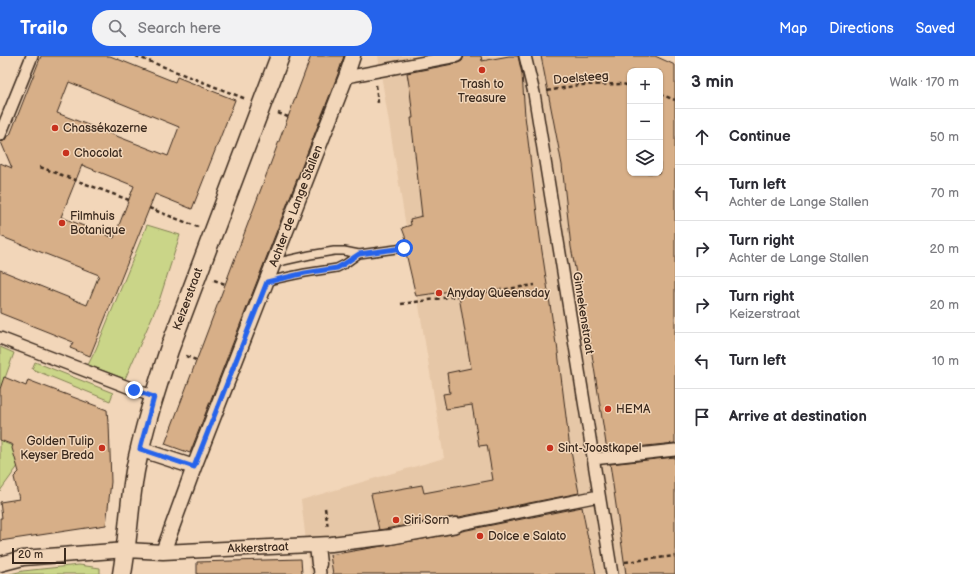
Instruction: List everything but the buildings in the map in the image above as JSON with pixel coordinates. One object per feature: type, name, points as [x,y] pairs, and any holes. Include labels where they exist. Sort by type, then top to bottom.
[{"type":"street","points":[[0,135],[32,56]]},
{"type":"street","name":"Keizerstraat","points":[[122,574],[131,500],[140,449],[154,397],[169,350],[280,56]]},
{"type":"street","name":"Achter de Lange Stallen","points":[[163,552],[194,467],[267,282],[353,56]]},
{"type":"street","points":[[346,77],[457,56]]},
{"type":"street","name":"Ginnekenstraat","points":[[526,56],[534,93],[611,569]]},
{"type":"street","points":[[0,338],[154,397]]},
{"type":"street","points":[[140,449],[194,467]]},
{"type":"street","points":[[593,459],[675,450]]},
{"type":"street","name":"Akkerstraat","points":[[0,564],[23,558],[126,550],[163,552],[390,541],[456,525],[599,496]]},
{"type":"street","points":[[320,569],[324,545]]},
{"type":"street","name":"Keizerstraat","points":[[126,550],[130,574]]},
{"type":"lane","points":[[274,263],[334,251],[359,254],[404,248]]},
{"type":"lane","points":[[267,282],[305,273],[337,268],[359,254]]},
{"type":"path","points":[[137,56],[262,106]]},
{"type":"path","name":"Doelsteeg","points":[[534,93],[578,85],[627,85]]},
{"type":"path","points":[[663,95],[675,100]]},
{"type":"path","points":[[40,167],[129,200]]},
{"type":"path","points":[[149,208],[213,233]]},
{"type":"path","points":[[401,304],[535,285]]},
{"type":"path","points":[[324,545],[325,508]]},
{"type":"path","points":[[611,569],[675,556]]},
{"type":"shaded area","points":[[378,56],[598,56],[602,124],[673,574],[310,574],[301,500],[444,458]]},
{"type":"green space","points":[[147,225],[180,235],[159,301],[125,379],[88,365]]},
{"type":"green space","points":[[0,347],[14,353],[0,392]]},
{"type":"green space","points":[[35,362],[113,393],[110,401],[32,369]]},
{"type":"green space","points":[[0,432],[8,435],[5,443],[23,450],[21,462],[0,491]]},
{"type":"green space","points":[[79,565],[100,568],[100,574],[10,574],[23,571]]},
{"type":"place","name":"Trash to Treasure","points":[[482,70]]},
{"type":"place","name":"Chassékazerne","points":[[55,128]]},
{"type":"place","name":"Chocolat","points":[[66,153]]},
{"type":"place","name":"Filmhuis Botanique","points":[[62,223]]},
{"type":"place","name":"Anyday Queensday","points":[[439,293]]},
{"type":"place","name":"HEMA","points":[[608,409]]},
{"type":"place","name":"Golden Tulip Keyser Breda","points":[[102,448]]},
{"type":"place","name":"Sint-Joostkapel","points":[[550,448]]},
{"type":"place","name":"Siri Sorn","points":[[396,520]]},
{"type":"place","name":"Dolce e Salato","points":[[480,536]]},
{"type":"route","points":[[134,390],[154,397],[140,449],[194,467],[267,282],[305,273],[337,268],[359,254],[404,248]]}]
